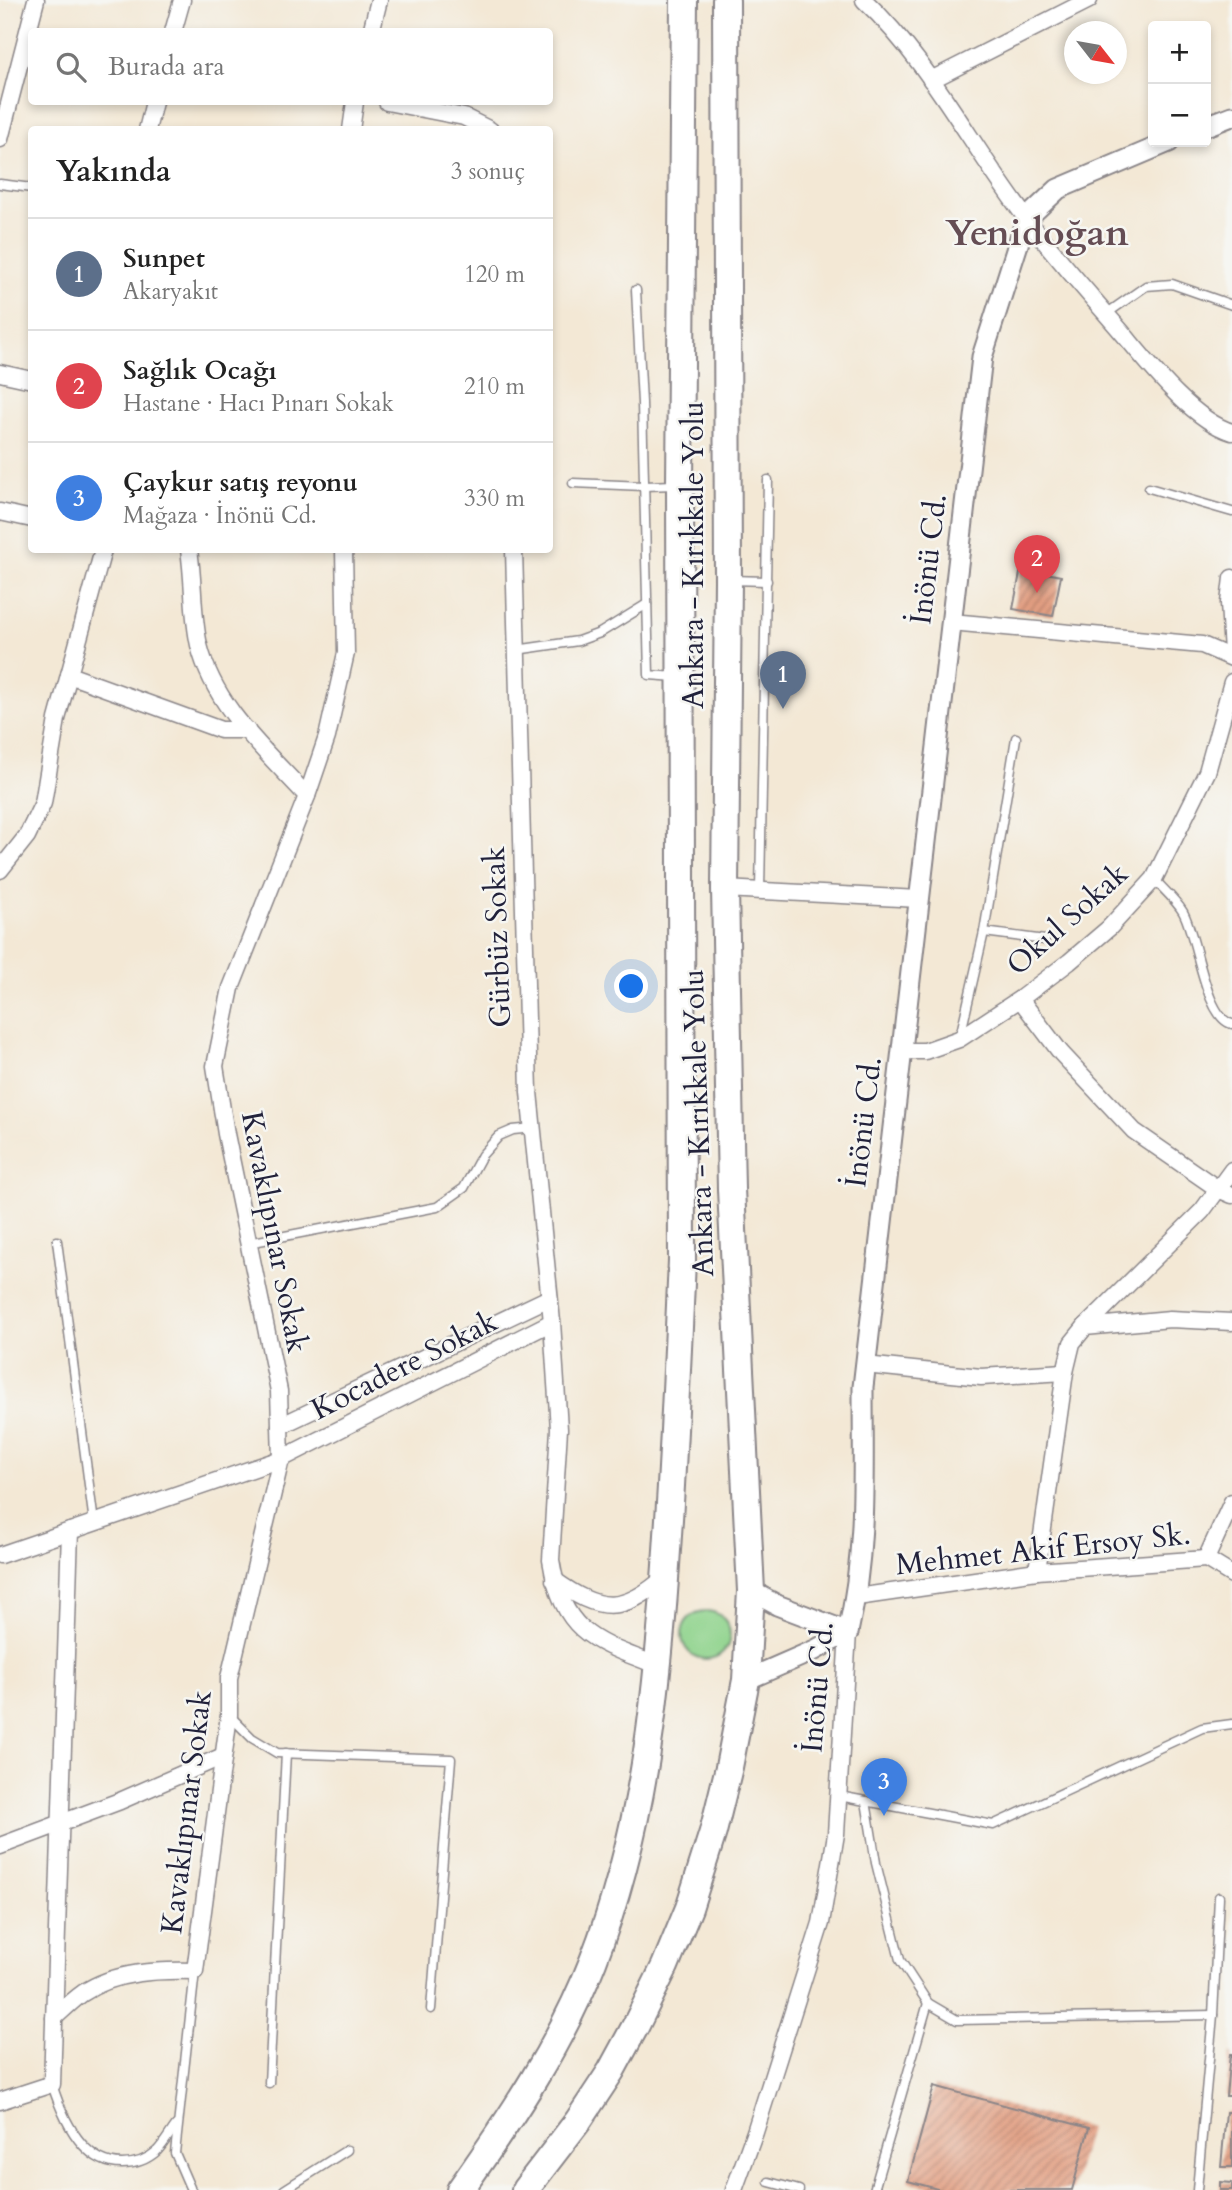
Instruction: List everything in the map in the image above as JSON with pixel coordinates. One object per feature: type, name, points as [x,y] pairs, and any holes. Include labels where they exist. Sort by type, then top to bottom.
[{"type":"highway","name":"Ankara - Kırıkkale Yolu","points":[[460,2190],[534,2080],[569,2016],[592,1964],[611,1913],[636,1819],[647,1761],[659,1666],[678,1379],[681,1260],[680,484],[684,0]]},
{"type":"highway","name":"Ankara - Kırıkkale Yolu","points":[[525,2190],[578,2121],[611,2071],[665,1966],[689,1908],[713,1832],[746,1680],[751,1591],[731,1189],[725,889],[728,580],[726,0]]},
{"type":"street","points":[[29,28],[36,0]]},
{"type":"street","points":[[174,28],[182,0]]},
{"type":"street","points":[[372,28],[379,0]]},
{"type":"street","points":[[931,80],[1089,0]]},
{"type":"street","points":[[872,3],[931,80],[1026,219],[1182,400],[1223,429],[1232,432]]},
{"type":"street","points":[[0,139],[28,32]]},
{"type":"street","points":[[0,77],[16,81]]},
{"type":"street","points":[[148,126],[153,105]]},
{"type":"street","points":[[352,126],[355,105]]},
{"type":"street","points":[[402,105],[464,117],[482,126]]},
{"type":"street","points":[[1211,124],[1232,116]]},
{"type":"street","name":"İnönü Cd.","points":[[734,2190],[821,1923],[836,1834],[848,1633],[857,1597],[863,1538],[865,1365],[982,357],[1026,219],[1058,189],[1157,147]]},
{"type":"street","points":[[0,373],[28,379]]},
{"type":"street","points":[[0,512],[28,518]]},
{"type":"street","points":[[0,870],[27,836],[43,803],[57,719],[102,553]]},
{"type":"street","points":[[189,553],[199,644],[209,675],[235,717],[307,796]]},
{"type":"street","name":"Kavaklıpınar Sokak","points":[[195,1971],[229,1715],[229,1678],[281,1459],[279,1391],[226,1134],[215,1066],[231,988],[307,796],[327,737],[346,653],[344,553]]},
{"type":"street","name":"Gürbüz Sokak","points":[[514,553],[529,1092],[550,1297],[559,1429],[551,1560],[554,1580],[563,1606],[589,1636],[659,1666]]},
{"type":"street","points":[[1232,578],[1229,603],[1232,652]]},
{"type":"street","points":[[951,622],[1202,645],[1232,658]]},
{"type":"street","points":[[69,675],[221,730],[247,730]]},
{"type":"street","name":"Okul Sokak","points":[[902,1051],[925,1051],[959,1040],[1020,999],[1109,928],[1154,879],[1207,772],[1232,682]]},
{"type":"street","points":[[725,889],[919,899]]},
{"type":"street","points":[[1020,999],[1061,1052],[1134,1131],[1225,1192]]},
{"type":"street","points":[[1225,1192],[1225,1176],[1232,1170]]},
{"type":"street","points":[[1037,1571],[1072,1343],[1202,1211],[1225,1192]]},
{"type":"street","name":"Kocadere Sokak","points":[[280,1426],[550,1297]]},
{"type":"street","points":[[1085,1328],[1170,1320],[1232,1322]]},
{"type":"street","name":"Kocadere Sokak","points":[[0,1555],[281,1459],[552,1322]]},
{"type":"street","points":[[865,1365],[981,1377],[1066,1372]]},
{"type":"street","points":[[1206,1559],[1232,1502]]},
{"type":"street","points":[[0,2101],[51,2084],[70,1531]]},
{"type":"street","name":"Mehmet Akif Ersoy Sk.","points":[[857,1597],[1037,1571],[1206,1559],[1232,1575]]},
{"type":"street","points":[[554,1580],[579,1598],[596,1604],[612,1605],[639,1598],[666,1577]]},
{"type":"street","points":[[751,1591],[777,1605],[848,1633]]},
{"type":"street","points":[[746,1680],[848,1633]]},
{"type":"street","points":[[0,1846],[120,1801],[223,1756]]},
{"type":"street","points":[[54,2018],[84,1992],[124,1976],[160,1970],[195,1971]]},
{"type":"lane","points":[[0,184],[28,188]]},
{"type":"lane","points":[[1106,314],[1146,286],[1172,284],[1232,305]]},
{"type":"lane","points":[[636,290],[649,676],[681,678]]},
{"type":"lane","points":[[760,890],[768,480]]},
{"type":"lane","points":[[573,483],[644,486],[680,484]]},
{"type":"lane","points":[[1149,488],[1232,512]]},
{"type":"lane","points":[[728,580],[767,581]]},
{"type":"lane","points":[[516,650],[578,641],[600,633],[647,604]]},
{"type":"lane","points":[[959,1040],[984,932],[1016,738]]},
{"type":"lane","points":[[1154,879],[1183,912],[1197,948],[1210,1002],[1227,1023],[1232,1024]]},
{"type":"lane","points":[[984,932],[1045,940]]},
{"type":"lane","points":[[248,1243],[437,1207],[464,1188],[481,1156],[499,1136],[513,1130],[533,1128]]},
{"type":"lane","points":[[57,1241],[94,1523]]},
{"type":"lane","points":[[229,1715],[252,1738],[277,1753],[451,1759],[431,2009]]},
{"type":"lane","points":[[839,1796],[993,1825],[1202,1728],[1232,1724]]},
{"type":"lane","points":[[269,2082],[286,1753]]},
{"type":"lane","points":[[866,1801],[876,1863],[900,1961],[928,2003],[957,2020],[1213,2015]]},
{"type":"lane","points":[[1196,2190],[1213,2015],[1219,1897]]},
{"type":"lane","points":[[191,2190],[175,2153],[195,1971]]},
{"type":"lane","points":[[874,2190],[928,2003]]},
{"type":"lane","points":[[51,2084],[61,2112],[85,2149],[112,2164],[131,2164],[145,2160],[158,2150],[178,2122]]},
{"type":"lane","points":[[284,2190],[347,2150]]},
{"type":"lane","points":[[769,2182],[799,2190]]},
{"type":"green space","points":[[706,1611],[723,1618],[730,1635],[723,1652],[706,1659],[689,1652],[682,1635],[689,1618]]},
{"type":"building","points":[[1021,568],[1061,576],[1053,616],[1013,609]]},
{"type":"building","points":[[1230,2054],[1232,2096],[1226,2096]]},
{"type":"building","points":[[934,2086],[1089,2128],[1072,2190],[941,2190],[908,2181]]},
{"type":"building","points":[[1226,2112],[1232,2112],[1232,2167],[1221,2167]]},
{"type":"building","points":[[1220,2182],[1232,2183],[1232,2190],[1220,2190]]},
{"type":"place","name":"Sağlık Ocağı","points":[[1037,593]]},
{"type":"place","name":"Sunpet","points":[[783,709]]},
{"type":"place","name":"Çaykur satış reyonu","points":[[884,1816]]},
{"type":"district","name":"Yenidoğan","points":[[1037,232]]}]
